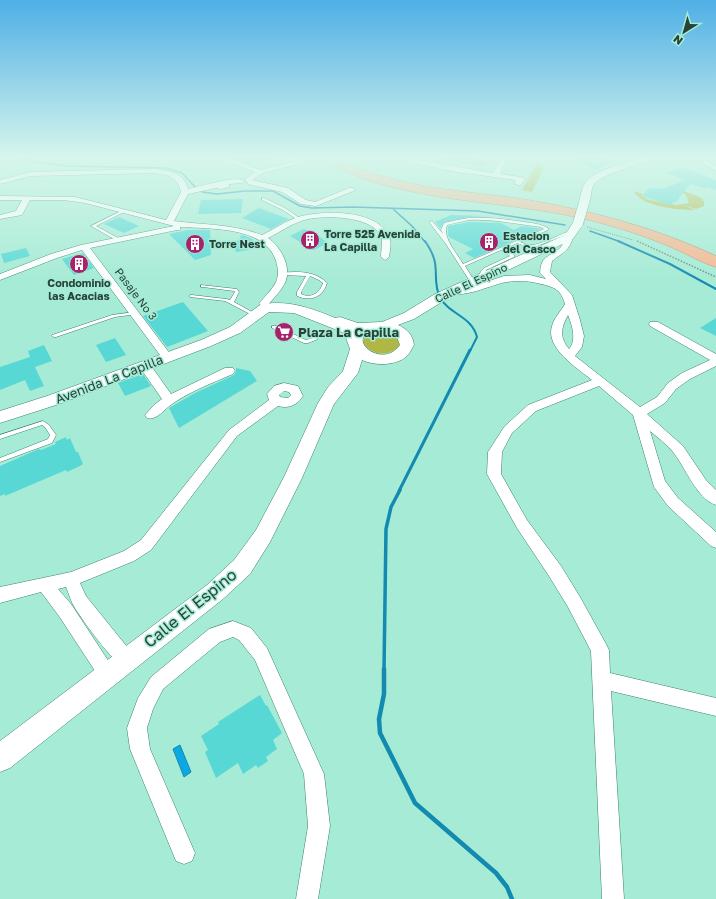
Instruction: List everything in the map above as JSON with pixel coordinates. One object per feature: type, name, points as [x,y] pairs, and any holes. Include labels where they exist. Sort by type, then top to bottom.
[{"type":"highway","points":[[487,198],[542,206],[616,223],[669,240],[716,262]]},
{"type":"highway","points":[[517,198],[610,214],[666,231],[716,252]]},
{"type":"street","points":[[0,198],[79,200],[166,222],[188,226],[239,229],[253,233],[271,244],[278,252],[283,274],[278,299]]},
{"type":"street","points":[[150,232],[159,228],[166,222],[181,198]]},
{"type":"street","points":[[298,198],[304,202],[316,204],[332,198]]},
{"type":"street","points":[[569,356],[577,346],[579,336],[567,295],[545,273],[545,266],[551,256],[566,245],[574,229],[585,198]]},
{"type":"street","points":[[0,217],[19,213],[27,199]]},
{"type":"street","points":[[262,238],[299,220],[322,215],[352,216],[378,227],[384,236],[385,258]]},
{"type":"street","points":[[0,277],[84,246],[150,232],[188,226]]},
{"type":"street","name":"Calle El Espino","points":[[381,326],[409,316],[429,303],[574,229]]},
{"type":"street","name":"Pasaje No 3","points":[[84,246],[167,357]]},
{"type":"street","points":[[455,291],[478,288],[504,279],[516,278],[530,278],[555,284]]},
{"type":"street","points":[[278,299],[300,305],[351,326],[381,326],[397,330],[405,337]]},
{"type":"street","points":[[278,299],[333,327],[352,333],[356,347],[362,354],[371,358],[390,358],[399,355],[405,349],[407,344],[405,337],[409,316]]},
{"type":"street","name":"Avenida La Capilla","points":[[255,316],[264,304],[278,299]]},
{"type":"street","name":"Avenida La Capilla","points":[[0,417],[54,400],[217,338],[255,316],[278,299]]},
{"type":"street","points":[[569,306],[557,325],[556,333],[558,343],[569,356],[639,413],[678,449],[701,484],[716,499]]},
{"type":"street","points":[[654,324],[716,360]]},
{"type":"street","points":[[356,347],[355,338],[360,333],[367,329],[381,326]]},
{"type":"street","name":"Calle El Espino","points":[[350,373],[356,347]]},
{"type":"street","name":"Calle El Espino","points":[[0,758],[126,659],[215,592],[242,567],[263,536],[290,484],[326,402],[334,390],[350,373],[390,358]]},
{"type":"street","points":[[639,413],[661,400],[672,386],[686,376],[716,360]]},
{"type":"street","points":[[145,366],[169,400]]},
{"type":"street","points":[[151,415],[158,406],[229,371]]},
{"type":"street","points":[[601,381],[532,408],[508,430],[495,452],[494,474],[522,524],[555,571],[574,602],[600,650],[603,680],[606,774],[613,899]]},
{"type":"street","points":[[0,595],[71,579],[129,556],[146,545],[233,433],[276,401]]},
{"type":"street","points":[[639,413],[659,483],[673,502],[716,541]]},
{"type":"street","points":[[71,579],[80,602],[126,659]]},
{"type":"street","points":[[44,584],[77,628],[107,674]]},
{"type":"street","points":[[77,628],[92,617]]},
{"type":"street","points":[[184,853],[140,749],[137,728],[145,705],[157,683],[215,635],[233,629],[245,634],[261,654],[314,774],[319,826],[307,899]]},
{"type":"street","points":[[603,680],[716,707]]},
{"type":"lane","points":[[263,198],[284,209],[299,220]]},
{"type":"lane","points":[[117,239],[93,226],[123,211]]},
{"type":"lane","points":[[448,243],[443,230],[445,224],[458,219],[498,220],[542,226],[547,229],[462,266]]},
{"type":"lane","points":[[431,222],[448,243],[462,266],[476,280],[485,269],[513,256],[502,249]]},
{"type":"lane","points":[[517,242],[528,246],[534,246],[574,229]]},
{"type":"lane","points":[[283,274],[309,274],[320,278],[325,283],[324,288],[316,296],[307,298],[299,295],[299,292],[309,274]]},
{"type":"lane","points":[[203,286],[235,290],[237,292],[231,303]]},
{"type":"lane","points":[[192,296],[226,300],[255,316]]},
{"type":"lane","points":[[54,336],[114,316],[134,313]]},
{"type":"lane","points":[[274,327],[306,342],[316,339]]},
{"type":"lane","points":[[0,437],[43,424],[48,426],[53,435],[50,441],[0,460]]},
{"type":"path","points":[[574,229],[638,241],[716,277]]},
{"type":"green space","points":[[639,198],[647,198],[646,199],[676,205],[689,203],[687,198],[700,198],[704,200],[701,201],[704,201],[704,206],[696,209],[684,205],[695,210],[678,209],[652,204]]},
{"type":"green space","points":[[374,331],[385,331],[394,334],[399,339],[399,346],[395,350],[380,354],[370,350],[363,343],[364,338]]},
{"type":"water","points":[[180,745],[191,772],[184,777],[173,749]]},
{"type":"building","points":[[648,198],[679,198],[672,204],[667,204]]},
{"type":"building","points":[[243,199],[241,213],[198,214],[201,200]]},
{"type":"building","points":[[259,208],[289,219],[271,229],[242,218]]},
{"type":"building","points":[[451,215],[488,216],[469,217],[444,222],[440,228],[435,222]]},
{"type":"building","points":[[119,217],[139,226],[124,233],[104,224]]},
{"type":"building","name":"Estacion del Casco","points":[[469,222],[501,223],[514,230],[522,226],[541,229],[474,258],[465,253],[473,249],[449,237],[448,235],[448,226]]},
{"type":"building","name":"Torre 525 Avenida La Capilla","points":[[304,229],[315,233],[328,243],[314,250],[290,236]]},
{"type":"building","name":"Torre Nest","points":[[188,230],[210,230],[211,255],[195,260],[169,234]]},
{"type":"building","points":[[243,235],[254,240],[246,245],[249,250],[236,252],[233,243],[235,243],[234,241],[241,240],[240,236]]},
{"type":"building","points":[[26,248],[30,256],[4,263],[1,254]]},
{"type":"building","name":"Condominio las Acacias","points":[[83,253],[94,268],[74,275],[62,259]]},
{"type":"building","points":[[183,302],[208,331],[167,347],[143,316]]},
{"type":"building","points":[[716,318],[716,336],[700,328]]},
{"type":"building","points":[[115,338],[126,355],[106,362],[96,345]]},
{"type":"building","points":[[44,345],[52,361],[35,367],[44,386],[30,391],[25,380],[0,390],[0,367],[30,357],[28,351]]},
{"type":"building","points":[[236,368],[250,371],[257,381],[179,428],[169,408],[195,393],[234,375]]},
{"type":"building","points":[[143,374],[151,386],[125,396],[118,383]]},
{"type":"building","points":[[66,437],[67,440],[70,438],[83,464],[67,472],[66,470],[5,496],[5,494],[0,496],[0,466],[39,449],[41,450],[56,444],[55,442]]},
{"type":"building","points":[[260,695],[282,733],[273,740],[277,749],[266,757],[268,761],[258,768],[256,765],[243,774],[238,763],[216,778],[205,752],[208,750],[201,736],[219,724],[218,722]]},
{"type":"waterway","points":[[286,198],[300,206],[312,208],[353,207],[478,211],[565,225]]},
{"type":"waterway","points":[[393,209],[412,226],[425,242]]},
{"type":"waterway","points":[[590,231],[621,242]]},
{"type":"waterway","points":[[425,241],[431,251],[436,267],[436,285],[440,297],[449,308],[470,324],[477,337],[470,351]]},
{"type":"waterway","points":[[618,241],[670,264],[716,289]]},
{"type":"waterway","points":[[399,491],[470,350]]},
{"type":"waterway","points":[[384,670],[386,529],[391,507],[400,490]]},
{"type":"waterway","points":[[384,670],[384,694],[379,719],[380,733],[415,803],[496,873],[507,887],[512,899]]},
{"type":"place","name":"Torre 525 Avenida La Capilla","points":[[310,240]]},
{"type":"place","name":"Estacion del Casco","points":[[489,242]]},
{"type":"place","name":"Torre Nest","points":[[195,244]]},
{"type":"place","name":"Condominio las Acacias","points":[[79,264]]},
{"type":"place","name":"Plaza La Capilla","points":[[284,332]]}]
